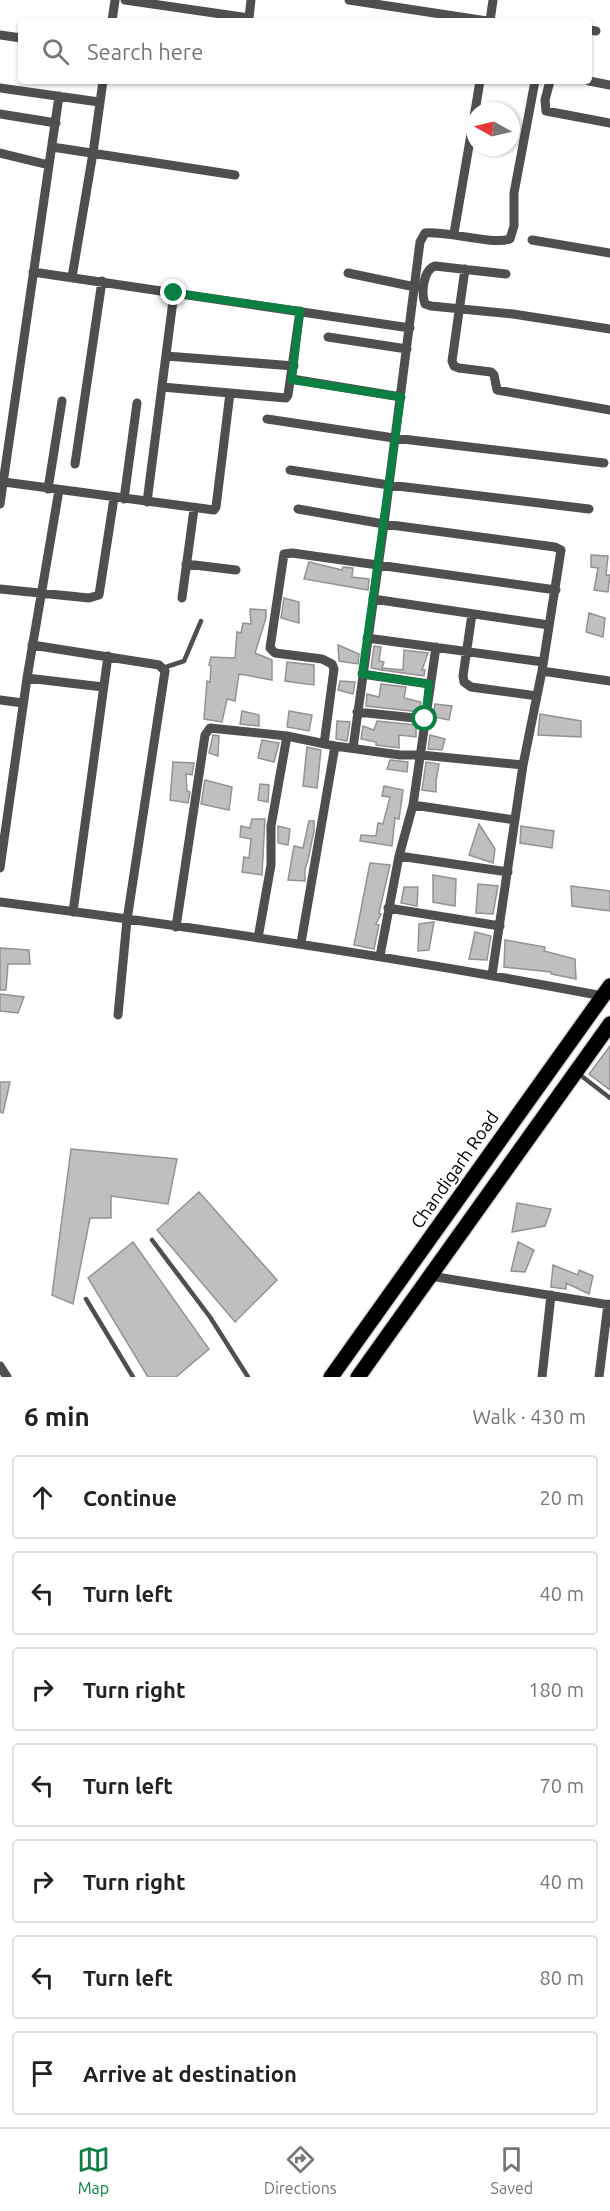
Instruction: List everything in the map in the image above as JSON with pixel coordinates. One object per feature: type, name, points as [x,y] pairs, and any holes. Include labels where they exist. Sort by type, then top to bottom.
[{"type":"main road","name":"Chandigarh Road","points":[[331,1377],[606,991]]},
{"type":"main road","points":[[358,1377],[610,1024]]},
{"type":"street","points":[[112,18],[115,0]]},
{"type":"street","points":[[125,0],[237,18]]},
{"type":"street","points":[[249,18],[251,0]]},
{"type":"street","points":[[349,0],[468,18]]},
{"type":"street","points":[[489,18],[493,0]]},
{"type":"street","points":[[0,35],[18,38]]},
{"type":"street","points":[[592,81],[610,84]]},
{"type":"street","points":[[72,277],[102,84]]},
{"type":"street","points":[[476,102],[480,84]]},
{"type":"street","points":[[352,748],[422,236],[431,232],[510,239],[514,226],[514,193],[534,84]]},
{"type":"street","points":[[549,84],[545,100],[546,111],[610,123]]},
{"type":"street","points":[[0,88],[99,102]]},
{"type":"street","points":[[0,504],[59,96]]},
{"type":"street","points":[[0,114],[56,123]]},
{"type":"street","points":[[52,147],[235,175]]},
{"type":"street","points":[[0,153],[50,165]]},
{"type":"street","points":[[454,233],[467,156]]},
{"type":"street","points":[[532,240],[610,253]]},
{"type":"street","points":[[506,274],[435,266],[429,268],[427,272],[423,298],[425,303],[431,306],[513,314],[610,329]]},
{"type":"street","points":[[465,269],[452,361],[454,366],[491,372],[494,375],[497,390],[610,410]]},
{"type":"street","points":[[33,272],[410,328]]},
{"type":"street","points":[[348,273],[415,287]]},
{"type":"street","points":[[75,464],[102,281]]},
{"type":"street","points":[[147,502],[174,293]]},
{"type":"street","points":[[162,387],[286,398],[292,380],[300,311]]},
{"type":"street","points":[[328,337],[407,349]]},
{"type":"street","points":[[166,356],[294,366]]},
{"type":"street","points":[[292,380],[401,397]]},
{"type":"street","points":[[4,482],[210,510],[216,507],[230,393]]},
{"type":"street","points":[[48,489],[62,401]]},
{"type":"street","points":[[0,589],[89,598],[99,595],[137,404]]},
{"type":"street","points":[[267,419],[394,438],[604,463]]},
{"type":"street","points":[[290,470],[389,485],[589,509]]},
{"type":"street","points":[[0,868],[5,797],[59,490]]},
{"type":"street","points":[[182,598],[195,509]]},
{"type":"street","points":[[298,509],[384,524],[558,548],[561,553],[515,820],[492,975]]},
{"type":"street","points":[[324,744],[334,669],[332,664],[322,659],[275,653],[270,648],[284,554],[292,553],[556,590]]},
{"type":"street","points":[[186,564],[236,570]]},
{"type":"street","points":[[373,599],[549,625]]},
{"type":"street","points":[[472,614],[463,675],[464,682],[471,687],[537,696]]},
{"type":"street","points":[[367,638],[467,651],[610,681]]},
{"type":"street","points":[[32,645],[153,664],[163,668],[165,676],[127,920],[118,1015]]},
{"type":"street","points":[[380,956],[399,856],[413,805],[436,647]]},
{"type":"street","points":[[73,912],[108,656]]},
{"type":"street","points":[[362,674],[429,684]]},
{"type":"street","points":[[27,678],[103,687]]},
{"type":"street","points":[[0,700],[23,704]]},
{"type":"street","points":[[357,712],[425,719]]},
{"type":"street","points":[[176,927],[207,730],[215,728],[287,736],[335,746],[400,755],[524,765]]},
{"type":"street","points":[[258,938],[271,865],[271,826],[287,736]]},
{"type":"street","points":[[301,943],[335,746]]},
{"type":"street","points":[[413,805],[515,820]]},
{"type":"street","points":[[399,856],[508,872]]},
{"type":"street","points":[[0,902],[301,943],[492,975],[606,991]]},
{"type":"street","points":[[388,908],[500,926]]},
{"type":"street","points":[[430,1276],[609,1305],[598,1377]]},
{"type":"street","points":[[542,1377],[551,1295]]},
{"type":"street","points":[[0,1366],[7,1377]]},
{"type":"lane","points":[[163,668],[184,661],[201,621]]},
{"type":"lane","points":[[576,1072],[610,1098]]},
{"type":"lane","points":[[152,1240],[210,1317],[248,1377]]},
{"type":"lane","points":[[86,1299],[133,1377]]},
{"type":"building","points":[[591,555],[608,556],[606,575],[610,575],[608,592],[594,590],[598,568],[591,567]]},
{"type":"building","points":[[309,562],[342,570],[343,567],[353,568],[352,577],[369,579],[368,590],[304,579]]},
{"type":"building","points":[[284,598],[299,602],[299,623],[281,618]]},
{"type":"building","points":[[250,609],[266,610],[266,618],[255,653],[272,660],[272,680],[239,674],[235,701],[227,699],[222,722],[204,719],[207,681],[210,682],[211,657],[235,658],[237,632],[241,633],[243,623],[251,624]]},
{"type":"building","points":[[589,613],[605,618],[603,637],[586,632]]},
{"type":"building","points":[[338,645],[359,654],[358,664],[339,661]]},
{"type":"building","points":[[374,646],[381,647],[379,661],[384,662],[382,668],[403,670],[404,650],[428,653],[422,670],[425,670],[424,676],[371,668]]},
{"type":"building","points":[[287,662],[314,665],[314,685],[285,681]]},
{"type":"building","points":[[340,681],[355,682],[353,694],[338,690]]},
{"type":"building","points":[[381,684],[406,687],[404,698],[421,702],[420,712],[366,706],[367,694],[379,697]]},
{"type":"building","points":[[435,704],[452,706],[449,720],[433,717]]},
{"type":"building","points":[[242,711],[259,715],[259,726],[240,724]]},
{"type":"building","points":[[289,711],[312,715],[309,731],[287,727]]},
{"type":"building","points":[[540,714],[581,721],[581,737],[538,735]]},
{"type":"building","points":[[337,721],[350,722],[347,741],[336,739]]},
{"type":"building","points":[[377,721],[416,725],[416,737],[399,735],[399,748],[376,745],[376,742],[361,739],[363,726],[374,730]]},
{"type":"building","points":[[213,735],[219,736],[218,756],[209,753]]},
{"type":"building","points":[[430,735],[445,739],[442,750],[428,749]]},
{"type":"building","points":[[262,740],[279,743],[274,762],[258,758]]},
{"type":"building","points":[[307,747],[321,750],[317,788],[303,786]]},
{"type":"building","points":[[390,760],[408,762],[407,772],[387,769]]},
{"type":"building","points":[[173,762],[194,763],[192,775],[186,774],[187,791],[190,792],[188,803],[170,800]]},
{"type":"building","points":[[426,762],[439,764],[436,792],[422,790]]},
{"type":"building","points":[[205,780],[232,787],[229,810],[201,804]]},
{"type":"building","points":[[260,784],[269,785],[268,802],[258,800]]},
{"type":"building","points":[[384,786],[403,790],[399,819],[395,818],[392,846],[360,841],[361,835],[376,836],[378,823],[383,824],[390,797],[382,796]]},
{"type":"building","points":[[252,819],[265,819],[262,875],[242,872],[244,857],[249,858],[251,839],[240,837],[241,826],[250,828]]},
{"type":"building","points":[[309,821],[314,821],[314,831],[305,869],[305,881],[288,880],[294,846],[303,848]]},
{"type":"building","points":[[479,824],[495,849],[493,863],[469,855]]},
{"type":"building","points":[[278,826],[290,829],[288,845],[278,843]]},
{"type":"building","points":[[521,826],[554,831],[552,848],[520,843]]},
{"type":"building","points":[[370,863],[390,865],[379,913],[381,914],[376,924],[379,925],[374,949],[354,945]]},
{"type":"building","points":[[433,875],[456,879],[455,906],[433,902]]},
{"type":"building","points":[[478,884],[498,886],[493,914],[476,913]]},
{"type":"building","points":[[571,886],[610,891],[610,911],[572,906]]},
{"type":"building","points":[[404,887],[418,887],[417,906],[401,903]]},
{"type":"building","points":[[434,922],[429,950],[418,951],[419,924]]},
{"type":"building","points":[[475,932],[491,936],[487,960],[469,959]]},
{"type":"building","points":[[505,940],[545,947],[544,951],[575,959],[576,979],[551,974],[551,972],[504,967]]},
{"type":"building","points":[[0,948],[29,950],[30,964],[8,964],[6,990],[0,990]]},
{"type":"building","points":[[0,994],[24,997],[18,1013],[0,1011]]},
{"type":"building","points":[[610,1046],[610,1090],[589,1074]]},
{"type":"building","points":[[0,1082],[10,1082],[3,1113],[0,1112]]},
{"type":"building","points":[[71,1149],[177,1159],[168,1204],[111,1196],[111,1218],[90,1218],[73,1304],[52,1295]]},
{"type":"building","points":[[199,1192],[277,1280],[235,1322],[157,1230]]},
{"type":"building","points":[[517,1203],[551,1209],[545,1226],[512,1232]]},
{"type":"building","points":[[133,1242],[209,1349],[176,1377],[148,1377],[88,1278]]},
{"type":"building","points":[[518,1242],[534,1250],[525,1272],[511,1271]]},
{"type":"building","points":[[553,1265],[578,1275],[579,1270],[593,1276],[589,1294],[566,1283],[566,1289],[551,1287]]},
{"type":"route","points":[[174,293],[300,311],[292,380],[401,397],[362,674],[429,684],[425,719]]}]
